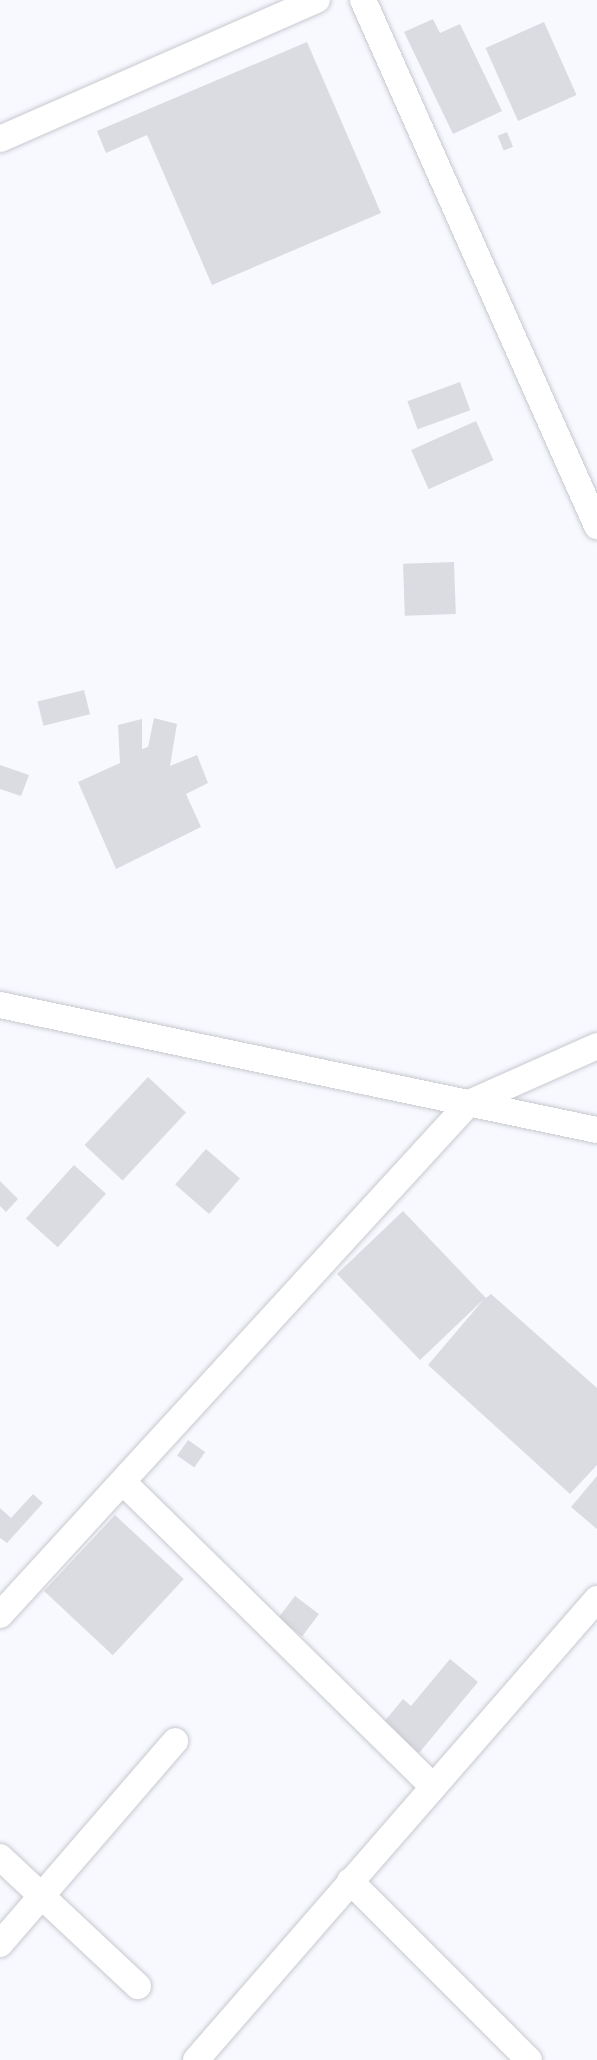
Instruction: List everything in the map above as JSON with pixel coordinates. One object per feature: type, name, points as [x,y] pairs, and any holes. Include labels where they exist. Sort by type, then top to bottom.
[{"type":"street","points":[[0,139],[317,0]]},
{"type":"street","points":[[363,0],[597,526]]},
{"type":"street","points":[[0,1005],[597,1130]]},
{"type":"street","points":[[0,1615],[469,1103],[597,1046]]},
{"type":"street","points":[[123,1482],[433,1787]]},
{"type":"street","points":[[196,2060],[597,1599]]},
{"type":"street","points":[[0,1944],[175,1741]]},
{"type":"street","points":[[0,1857],[138,1986]]},
{"type":"street","points":[[350,1881],[529,2060]]},
{"type":"building","points":[[433,19],[440,33],[460,24],[502,111],[453,134],[404,32]]},
{"type":"building","points":[[544,22],[577,95],[518,121],[486,48]]},
{"type":"building","points":[[307,42],[381,213],[212,285],[147,135],[106,153],[97,131]]},
{"type":"building","points":[[507,132],[513,147],[504,151],[498,136]]},
{"type":"building","points":[[460,382],[470,410],[418,429],[407,401]]},
{"type":"building","points":[[476,421],[493,460],[429,489],[411,450]]},
{"type":"building","points":[[454,562],[456,614],[405,616],[403,564]]},
{"type":"building","points":[[84,690],[90,714],[43,726],[37,702]]},
{"type":"building","points":[[154,718],[177,724],[170,766],[197,755],[208,783],[186,794],[201,827],[116,869],[78,782],[120,763],[118,725],[142,719],[142,749],[148,747]]},
{"type":"building","points":[[0,765],[29,775],[21,796],[0,789]]},
{"type":"building","points":[[148,1077],[186,1112],[123,1180],[85,1145]]},
{"type":"building","points":[[206,1149],[240,1179],[209,1214],[175,1184]]},
{"type":"building","points":[[74,1165],[106,1194],[58,1247],[26,1219]]},
{"type":"building","points":[[0,1181],[18,1199],[6,1212],[0,1206]]},
{"type":"building","points":[[403,1211],[486,1298],[491,1294],[597,1388],[597,1465],[570,1494],[428,1365],[484,1299],[420,1360],[337,1274]]},
{"type":"building","points":[[188,1440],[205,1452],[194,1468],[177,1456]]},
{"type":"building","points":[[597,1476],[597,1529],[571,1507]]},
{"type":"building","points":[[33,1494],[43,1503],[7,1543],[0,1538],[0,1508],[11,1518]]},
{"type":"building","points":[[115,1515],[184,1579],[113,1655],[44,1591]]},
{"type":"building","points":[[295,1596],[319,1614],[302,1636],[278,1618]]},
{"type":"building","points":[[450,1659],[478,1682],[419,1753],[383,1723],[403,1699],[411,1706]]}]
